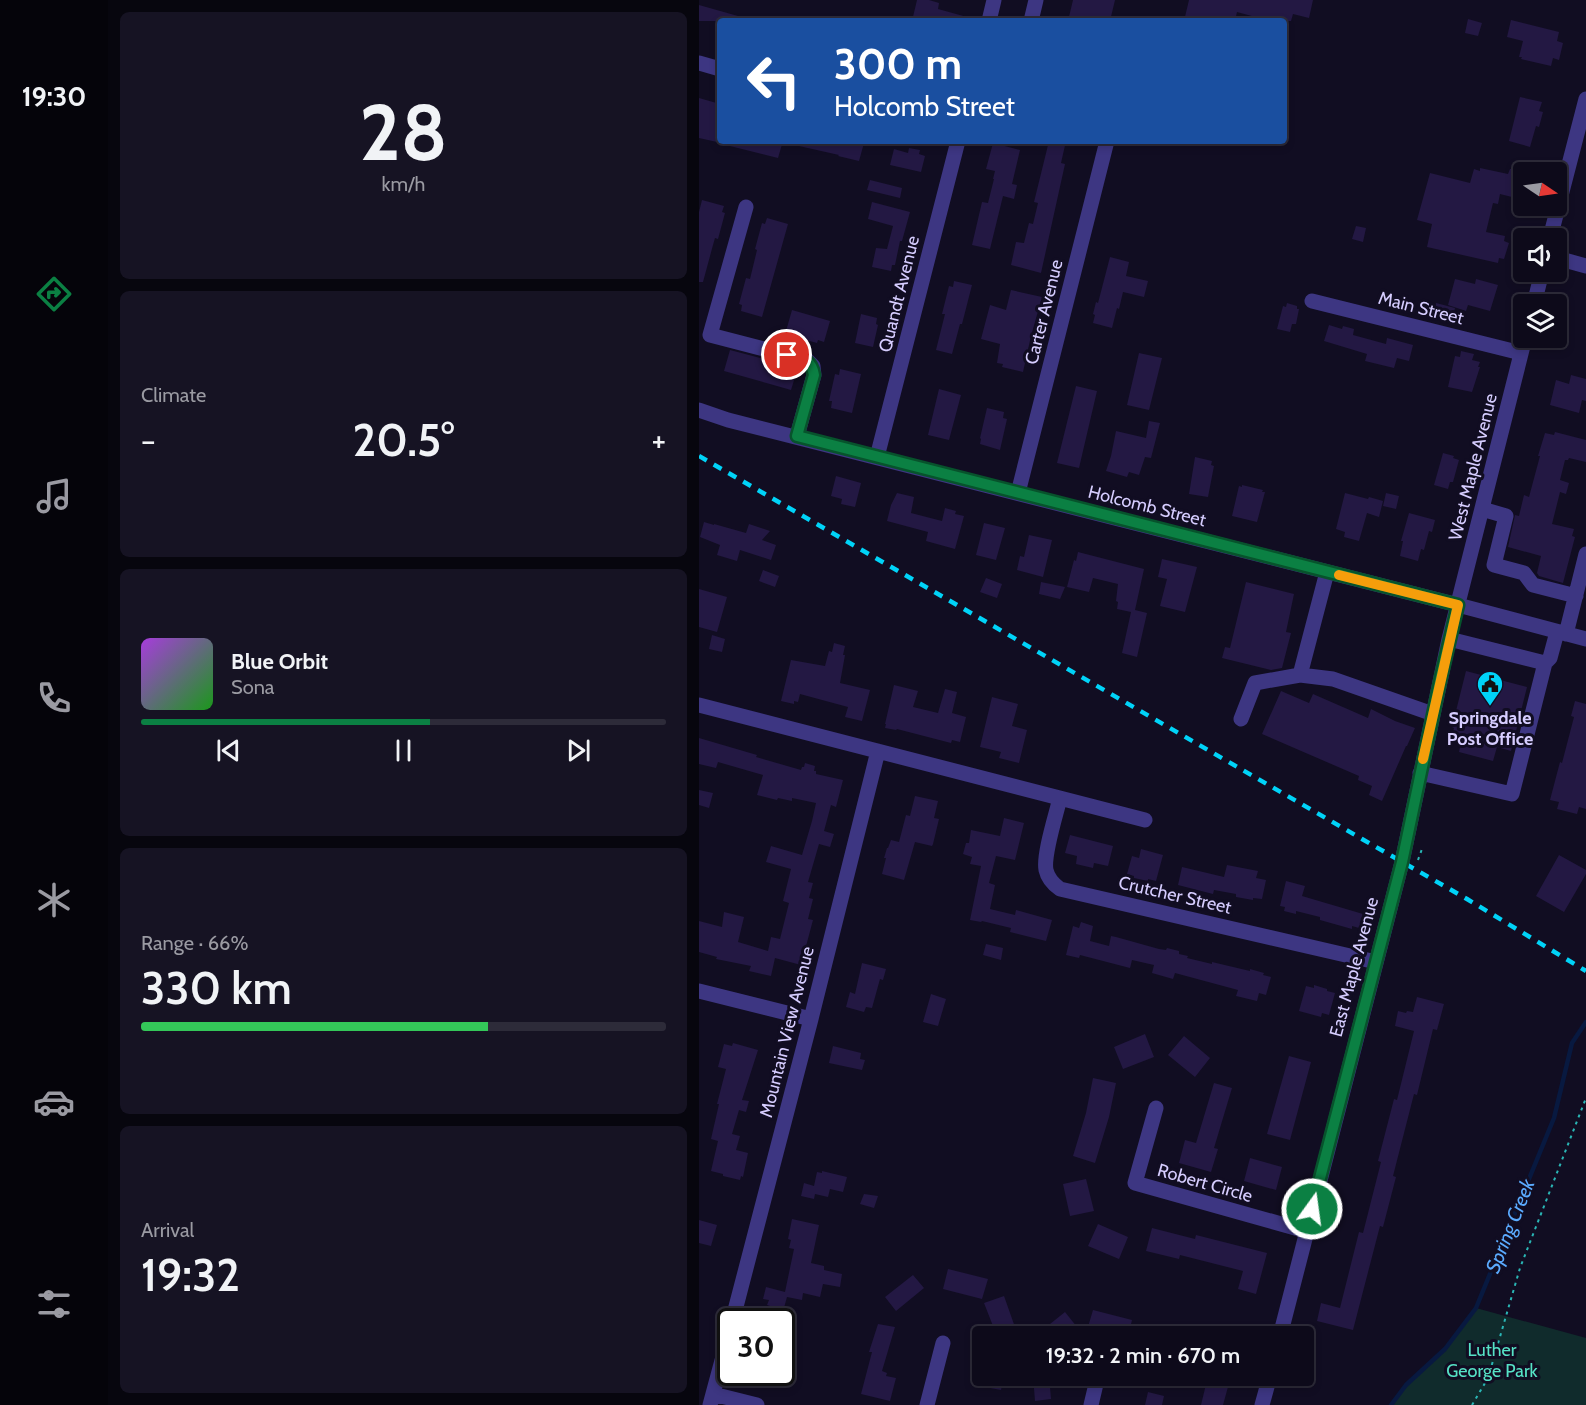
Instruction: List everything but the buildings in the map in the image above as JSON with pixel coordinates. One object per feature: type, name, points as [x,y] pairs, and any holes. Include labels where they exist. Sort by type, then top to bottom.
[{"type":"street","points":[[990,18],[994,0]]},
{"type":"street","points":[[1032,18],[1036,0]]},
{"type":"street","points":[[699,63],[717,68]]},
{"type":"street","points":[[1554,228],[1586,99]]},
{"type":"street","name":"Quandt Avenue","points":[[877,457],[957,144]]},
{"type":"street","name":"Carter Avenue","points":[[1018,493],[1106,144]]},
{"type":"street","points":[[746,207],[710,335],[807,360],[813,366],[814,375],[797,436]]},
{"type":"street","points":[[1567,261],[1586,266]]},
{"type":"street","name":"Main Street","points":[[1312,302],[1521,353]]},
{"type":"street","name":"West Maple Avenue","points":[[1458,605],[1522,348]]},
{"type":"street","name":"Holcomb Street","points":[[699,410],[728,420],[1586,639]]},
{"type":"street","points":[[1482,509],[1506,516],[1494,565],[1524,573],[1533,585],[1575,596]]},
{"type":"street","points":[[1421,773],[1512,794],[1545,663],[1551,658],[1562,633],[1586,554]]},
{"type":"street","points":[[1300,675],[1327,572]]},
{"type":"street","name":"East Maple Avenue","points":[[1282,1326],[1402,862],[1458,605]]},
{"type":"street","points":[[1449,639],[1545,663]]},
{"type":"street","points":[[1241,719],[1255,683],[1300,675],[1333,679],[1433,714]]},
{"type":"street","points":[[699,705],[1145,820]]},
{"type":"street","name":"Mountain View Avenue","points":[[736,1308],[878,751]]},
{"type":"street","name":"Crutcher Street","points":[[1060,798],[1046,860],[1048,878],[1060,889],[1376,962]]},
{"type":"street","points":[[699,991],[811,1019]]},
{"type":"street","name":"Robert Circle","points":[[1156,1107],[1135,1183],[1306,1231]]},
{"type":"street","points":[[927,1405],[943,1343]]},
{"type":"street","points":[[717,1380],[712,1399],[757,1405]]},
{"type":"street","points":[[1091,1405],[1096,1386]]},
{"type":"street","points":[[1263,1405],[1268,1386]]},
{"type":"path","points":[[1472,1405],[1488,1378],[1520,1268],[1586,1098]]},
{"type":"green space","name":"Luther George Park","points":[[1476,1308],[1586,1338],[1586,1405],[1391,1405],[1406,1385],[1445,1349]]},
{"type":"waterway","name":"Spring Creek","points":[[1391,1405],[1406,1385],[1445,1349],[1476,1308],[1554,1118],[1572,1043],[1586,1022]]},
{"type":"railway","points":[[699,456],[1467,899],[1586,971]]},
{"type":"slow traffic","points":[[1339,575],[1458,605],[1423,759]]},
{"type":"place","name":"Springdale Post Office","points":[[1490,707]]},
{"type":"route","points":[[787,355],[807,360],[813,366],[814,375],[797,436],[1458,605],[1402,862],[1312,1209]]}]
